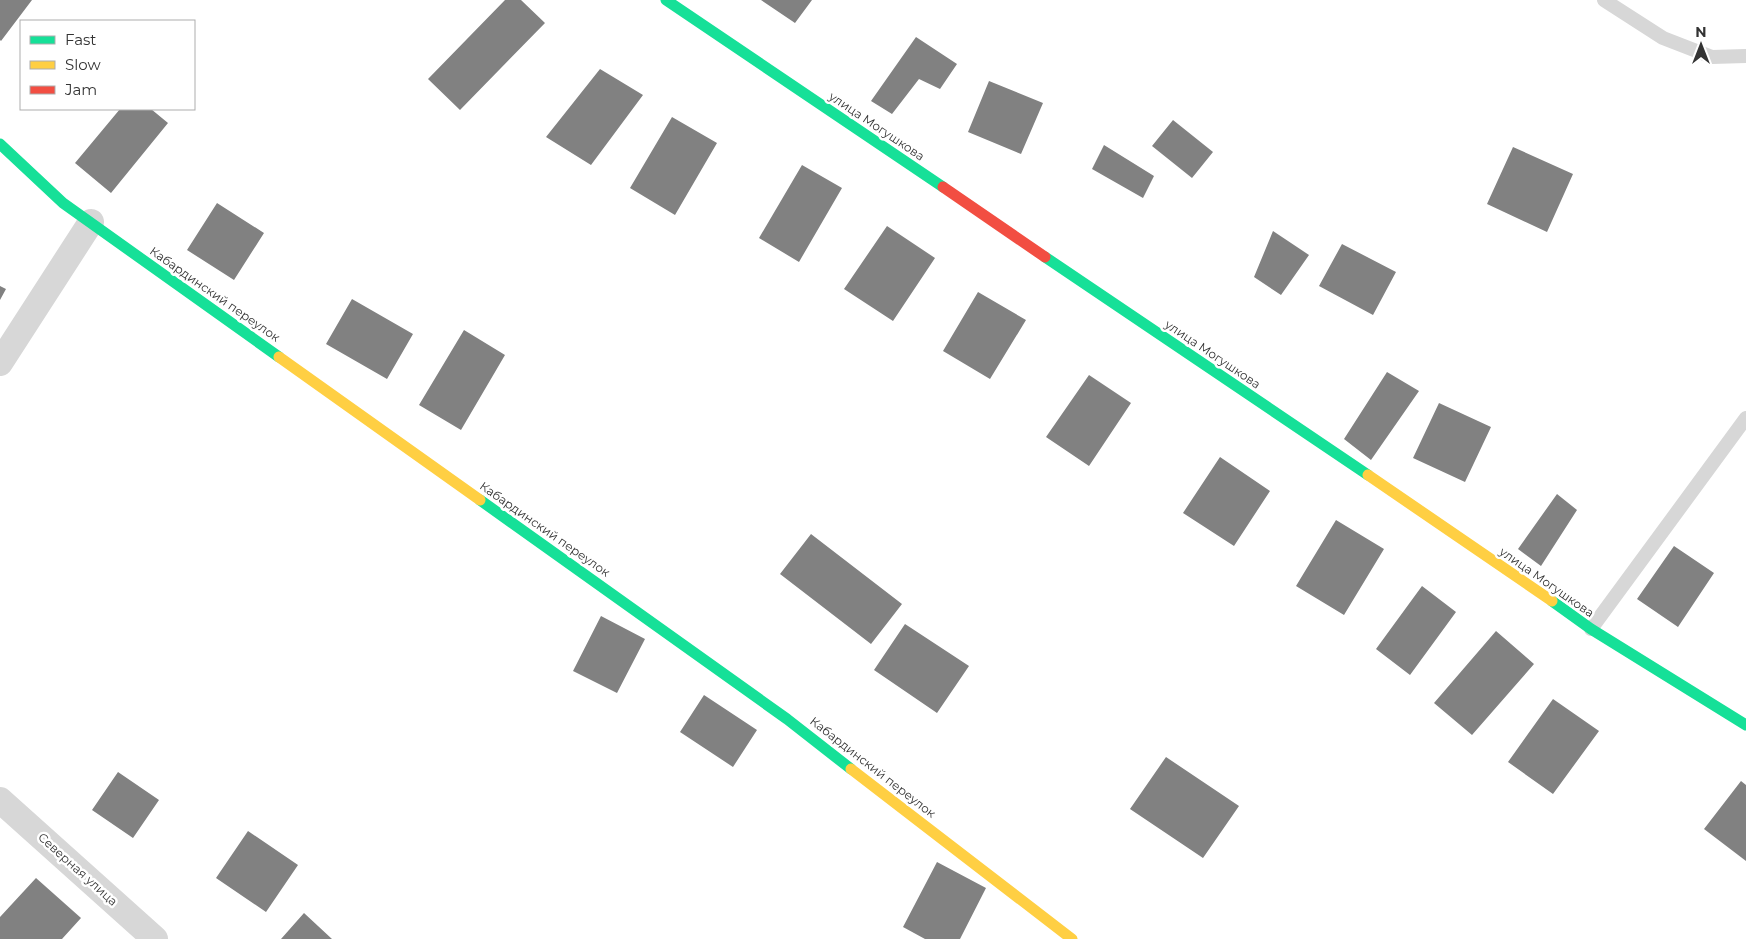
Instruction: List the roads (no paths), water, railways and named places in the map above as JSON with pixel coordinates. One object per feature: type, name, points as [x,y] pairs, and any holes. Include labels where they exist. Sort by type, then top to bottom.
[{"type":"street","name":"улица Могушкова","points":[[666,0],[1524,581],[1591,629],[1746,725]]},
{"type":"street","name":"Кабардинский переулок","points":[[0,144],[63,203],[787,718],[1072,939]]},
{"type":"street","points":[[0,363],[91,222]]},
{"type":"street","name":"Северная улица","points":[[0,800],[156,939]]},
{"type":"lane","points":[[1604,0],[1663,38],[1712,57],[1746,56]]},
{"type":"lane","points":[[1591,629],[1746,418]]}]
